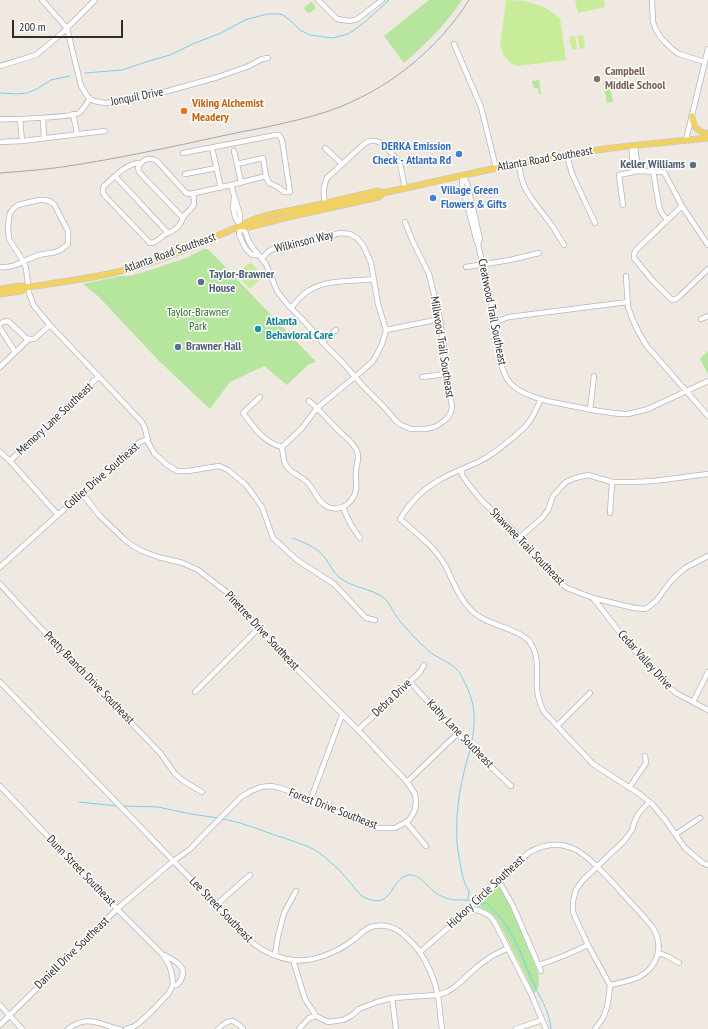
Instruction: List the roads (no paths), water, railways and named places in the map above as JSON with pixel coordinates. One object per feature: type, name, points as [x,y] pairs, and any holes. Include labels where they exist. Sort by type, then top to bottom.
[{"type":"main road","points":[[692,116],[692,123],[695,127],[699,131],[708,134]]},
{"type":"main road","name":"Atlanta Road Southeast","points":[[240,226],[249,227],[379,197],[383,193],[496,168],[598,150],[708,138]]},
{"type":"main road","name":"Atlanta Road Southeast","points":[[0,290],[100,276],[136,267],[179,252],[248,222],[264,217],[378,191],[383,193]]},
{"type":"main road","name":"Atlanta Road Southeast","points":[[0,294],[21,291],[29,287]]},
{"type":"street","points":[[0,119],[42,118],[77,114],[90,98],[81,86],[67,28],[42,0]]},
{"type":"street","points":[[0,66],[36,55],[60,35],[95,0]]},
{"type":"street","points":[[318,0],[337,19],[349,21],[360,17],[382,0]]},
{"type":"street","points":[[652,0],[653,22],[661,38],[677,52],[705,62]]},
{"type":"street","points":[[454,44],[481,107],[496,168]]},
{"type":"street","points":[[686,140],[708,49]]},
{"type":"street","name":"Jonquil Drive","points":[[90,98],[94,101],[105,103],[168,91],[218,77],[268,58]]},
{"type":"street","points":[[74,114],[77,134]]},
{"type":"street","points":[[42,118],[44,138]]},
{"type":"street","points":[[20,119],[22,141]]},
{"type":"street","points":[[0,142],[22,141],[105,131]]},
{"type":"street","points":[[183,153],[280,135],[290,192],[284,192],[278,187],[269,183],[266,176],[263,158],[237,164]]},
{"type":"street","points":[[324,203],[323,188],[327,178],[368,141],[381,143],[397,160],[400,164],[405,188]]},
{"type":"street","points":[[633,146],[636,171]]},
{"type":"street","points":[[212,148],[221,188]]},
{"type":"street","points":[[325,148],[342,164]]},
{"type":"street","points":[[234,151],[241,182]]},
{"type":"street","points":[[567,155],[572,174],[595,223]]},
{"type":"street","points":[[193,194],[193,206],[177,228],[156,242],[150,243],[104,195],[103,188],[115,176],[133,164],[140,163],[147,159],[154,159],[157,161],[186,193],[190,194],[221,188],[266,176]]},
{"type":"street","points":[[140,163],[138,167],[139,172],[183,218]]},
{"type":"street","points":[[519,164],[524,186],[531,198],[553,226],[564,245]]},
{"type":"street","points":[[185,174],[217,168]]},
{"type":"street","points":[[623,205],[619,175],[636,171],[664,172],[682,206],[708,245]]},
{"type":"street","points":[[653,171],[659,206],[661,212],[667,220]]},
{"type":"street","name":"Creatwood Trail Southeast","points":[[463,175],[462,185],[483,264],[495,322],[501,363],[504,374],[510,384],[520,392],[541,399],[590,410],[623,414],[648,409],[708,380]]},
{"type":"street","points":[[115,176],[168,233]]},
{"type":"street","points":[[231,185],[240,215],[239,235],[246,249],[252,254],[260,257],[266,264],[277,292],[286,304],[344,364],[363,386],[400,425],[411,429],[425,429],[439,425],[448,417],[453,421]]},
{"type":"street","points":[[234,198],[233,207],[235,217],[240,226]]},
{"type":"street","points":[[0,267],[8,268],[41,255],[58,252],[68,244],[68,231],[54,204],[44,200],[39,200],[18,205],[10,212],[8,227],[9,239],[23,261]]},
{"type":"street","points":[[682,206],[636,250],[634,258],[659,288],[672,300],[681,295],[708,269]]},
{"type":"street","name":"Millwood Trail Southeast","points":[[405,222],[413,242],[428,270],[440,319],[446,374],[452,406],[448,417]]},
{"type":"street","points":[[282,447],[302,428],[317,408],[372,362],[382,344],[386,330],[378,304],[371,263],[360,241],[354,236],[357,230]]},
{"type":"street","name":"Wilkinson Way","points":[[260,257],[277,247],[340,233],[354,236]]},
{"type":"street","points":[[466,267],[510,260],[539,252]]},
{"type":"street","name":"Collier Drive Southeast","points":[[0,567],[132,447],[148,439],[146,430],[141,421],[50,325],[34,306],[29,293],[26,268],[23,261]]},
{"type":"street","points":[[626,276],[628,302],[632,318],[642,339],[708,416]]},
{"type":"street","points":[[291,308],[304,294],[317,286],[332,282],[374,279]]},
{"type":"street","points":[[495,322],[509,317],[628,302]]},
{"type":"street","points":[[701,319],[708,316]]},
{"type":"street","points":[[386,330],[440,319]]},
{"type":"street","points":[[0,324],[8,321],[29,339]]},
{"type":"street","points":[[0,367],[29,339],[34,339],[50,325]]},
{"type":"street","points":[[0,328],[15,352]]},
{"type":"street","points":[[322,342],[336,330]]},
{"type":"street","points":[[422,377],[446,374]]},
{"type":"street","name":"Memory Lane Southeast","points":[[10,461],[99,376]]},
{"type":"street","points":[[590,410],[594,376]]},
{"type":"street","points":[[260,396],[243,413],[260,434],[268,441],[274,445],[282,447]]},
{"type":"street","points":[[541,399],[528,424],[518,433],[481,461],[435,482],[422,492],[400,519],[431,546],[444,564],[460,596],[470,610],[486,621],[525,636],[530,642],[535,650],[537,658],[537,688],[540,705],[544,712],[593,764],[649,802],[666,821],[685,848],[703,863],[708,865]]},
{"type":"street","points":[[282,447],[286,465],[289,469],[307,482],[322,503],[328,507],[334,508],[343,507],[351,501],[356,490],[358,460],[357,451],[309,401]]},
{"type":"street","points":[[148,439],[156,456],[177,471],[188,471],[219,466],[228,470],[246,485],[262,507],[274,538],[297,560],[334,584],[366,618],[375,620]]},
{"type":"street","points":[[0,452],[10,461],[58,515]]},
{"type":"street","name":"Shawnee Trail Southeast","points":[[461,469],[462,475],[482,501],[511,528],[559,582],[567,588],[594,598],[634,608],[645,609],[656,601],[676,574],[708,556]]},
{"type":"street","points":[[519,538],[542,518],[548,510],[553,496],[566,482],[575,478],[588,475],[612,482],[633,482],[654,481],[708,474]]},
{"type":"street","points":[[610,513],[612,482]]},
{"type":"street","name":"Pinetree Drive Southeast","points":[[82,493],[99,515],[133,546],[158,557],[183,562],[198,570],[233,597],[279,651],[342,715]]},
{"type":"street","points":[[343,507],[348,520],[360,538]]},
{"type":"street","name":"Pretty Branch Drive Southeast","points":[[0,584],[161,754],[175,774],[202,792]]},
{"type":"street","name":"Cedar Valley Drive","points":[[594,598],[628,643],[663,682],[676,693],[708,710]]},
{"type":"street","points":[[195,692],[259,628]]},
{"type":"street","name":"Debra Drive","points":[[358,730],[410,682],[420,672],[424,665]]},
{"type":"street","points":[[693,702],[708,672]]},
{"type":"street","name":"Lee Street Southeast","points":[[0,682],[249,941],[265,952],[293,960],[310,960],[330,953],[351,942],[371,927],[382,925],[400,931],[420,952],[429,969],[437,995],[442,1029]]},
{"type":"street","name":"Kathy Lane Southeast","points":[[410,682],[464,741],[511,786]]},
{"type":"street","points":[[557,726],[590,693]]},
{"type":"street","points":[[310,801],[342,715],[407,782],[414,794],[416,802],[415,810],[410,819],[406,822],[426,846]]},
{"type":"street","points":[[407,782],[458,733]]},
{"type":"street","points":[[629,788],[646,762],[645,756]]},
{"type":"street","name":"Dunn Street Southeast","points":[[0,786],[163,955],[169,965],[173,985],[169,993],[139,1023],[126,1029]]},
{"type":"street","name":"Forest Drive Southeast","points":[[173,861],[189,850],[241,797],[261,787],[270,786],[289,791],[377,828],[395,828],[406,822]]},
{"type":"street","points":[[595,1029],[603,1018],[607,1007],[610,985],[588,945],[575,917],[573,912],[573,901],[579,885],[624,841],[632,830],[639,813],[649,802]]},
{"type":"street","points":[[676,834],[700,818]]},
{"type":"street","name":"Hickory Circle Southeast","points":[[420,952],[470,908],[528,853],[545,846],[560,846],[573,849],[584,855],[612,881],[652,927],[657,937],[659,953]]},
{"type":"street","name":"Daniell Drive Southeast","points":[[0,1025],[118,909],[173,861]]},
{"type":"street","points":[[216,905],[250,875]]},
{"type":"street","points":[[499,881],[513,906],[541,971]]},
{"type":"street","points":[[275,955],[284,913],[296,891]]},
{"type":"street","points":[[470,908],[486,913],[492,917],[531,994],[546,1029]]},
{"type":"street","points":[[539,965],[588,945]]},
{"type":"street","points":[[293,960],[305,999],[316,1016],[328,1022],[343,1020],[366,1005],[392,998],[437,995],[451,990],[478,966],[508,948]]},
{"type":"street","points":[[610,985],[633,980],[643,975],[651,967],[659,953],[669,956],[679,963]]},
{"type":"street","name":"Dunn Street Southeast","points":[[163,955],[174,960],[180,965],[183,971],[182,980],[177,985],[173,985]]},
{"type":"street","points":[[392,998],[396,1029]]},
{"type":"street","points":[[0,1005],[22,1029]]},
{"type":"street","points":[[299,1029],[309,1018],[316,1016]]},
{"type":"street","points":[[516,1029],[542,1020]]},
{"type":"street","points":[[68,1029],[84,1021],[92,1021],[110,1028],[120,1029]]},
{"type":"street","points":[[218,1029],[224,1023],[229,1021],[238,1023],[243,1029]]},
{"type":"waterway","points":[[85,73],[122,70],[170,55],[221,33],[245,20],[267,14],[283,15],[300,30],[310,35],[332,38],[337,37],[348,34],[357,28],[389,0]]},
{"type":"waterway","points":[[0,93],[27,93],[37,89],[51,80],[70,76]]},
{"type":"waterway","points":[[292,538],[306,543],[319,551],[340,578],[384,598],[398,619],[416,639],[431,653],[450,664],[458,671],[469,691],[473,706],[474,728],[471,745]]},
{"type":"waterway","points":[[468,899],[469,891],[462,874],[457,846],[457,818],[459,795],[470,750]]},
{"type":"waterway","points":[[79,802],[117,806]]},
{"type":"waterway","points":[[122,806],[158,807],[218,818]]},
{"type":"waterway","points":[[223,819],[238,822],[302,844],[314,850],[334,865],[360,894],[368,899],[376,901],[383,899],[398,881],[403,877],[413,875],[443,897],[474,902]]},
{"type":"waterway","points":[[477,903],[487,903],[510,932],[546,1008],[551,1029]]},
{"type":"railway","points":[[0,173],[61,167],[123,157],[279,124],[329,111],[350,103],[390,81],[408,67],[442,36],[469,0]]},
{"type":"place","name":"Campbell Middle School","points":[[597,79]]},
{"type":"place","name":"Viking Alchemist Meadery","points":[[184,111]]},
{"type":"place","name":"DERKA Emission Check - Atlanta Rd","points":[[459,154]]},
{"type":"place","name":"Keller Williams","points":[[693,165]]},
{"type":"place","name":"Village Green Flowers & Gifts","points":[[433,198]]},
{"type":"place","name":"Taylor-Brawner House","points":[[201,282]]},
{"type":"place","name":"Atlanta Behavioral Care","points":[[258,329]]},
{"type":"place","name":"Brawner Hall","points":[[178,347]]},
{"type":"park label","name":"Taylor-Brawner Park","points":[[198,320]]}]
